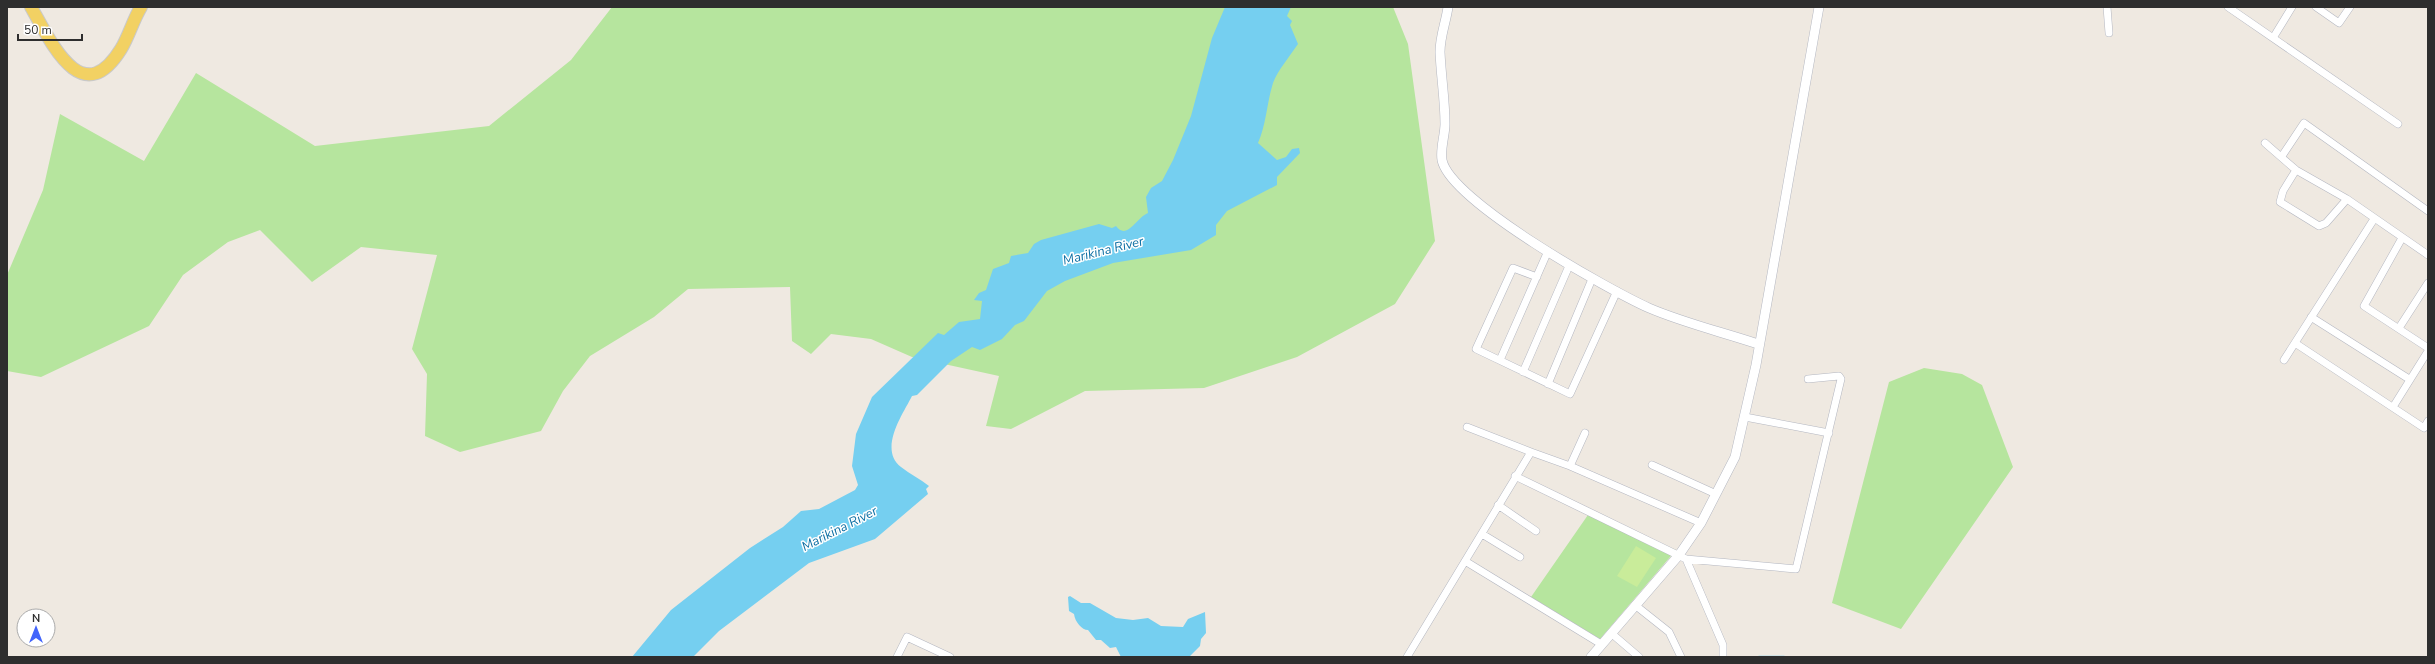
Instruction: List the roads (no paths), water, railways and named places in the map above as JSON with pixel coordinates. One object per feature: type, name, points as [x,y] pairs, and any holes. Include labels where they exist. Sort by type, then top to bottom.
[{"type":"main road","points":[[31,7],[60,56],[75,71],[89,75],[102,70],[114,59],[128,38],[141,7]]},
{"type":"street","points":[[1448,7],[1440,46],[1445,118],[1442,160],[1445,168],[1464,189],[1490,212],[1570,266],[1592,279],[1649,308],[1688,323],[1758,344]]},
{"type":"street","points":[[1591,657],[1635,605],[1683,557],[1735,456],[1745,417],[1819,7]]},
{"type":"street","points":[[2107,7],[2108,33]]},
{"type":"street","points":[[2228,7],[2398,124]]},
{"type":"street","points":[[2273,38],[2292,7]]},
{"type":"street","points":[[2316,7],[2339,23],[2350,7]]},
{"type":"street","points":[[2282,156],[2304,123],[2428,211]]},
{"type":"street","points":[[2265,143],[2282,156],[2296,170],[2347,199],[2428,255]]},
{"type":"street","points":[[2296,170],[2282,190],[2280,202],[2319,226],[2326,224],[2347,199]]},
{"type":"street","points":[[2284,360],[2374,219]]},
{"type":"street","points":[[2402,238],[2364,306],[2428,348]]},
{"type":"street","points":[[1500,360],[1548,251]]},
{"type":"street","points":[[1523,372],[1570,266]]},
{"type":"street","points":[[1537,277],[1513,268],[1476,349],[1570,394],[1617,291]]},
{"type":"street","points":[[1548,384],[1592,279]]},
{"type":"street","points":[[2399,328],[2428,283]]},
{"type":"street","points":[[2311,317],[2409,379]]},
{"type":"street","points":[[2295,343],[2424,428],[2428,421]]},
{"type":"street","points":[[2393,407],[2409,379],[2428,352]]},
{"type":"street","points":[[1515,476],[1683,557],[1796,569],[1830,433],[1841,377],[1808,379]]},
{"type":"street","points":[[1745,417],[1830,433]]},
{"type":"street","points":[[1467,427],[1570,466],[1701,523]]},
{"type":"street","points":[[1570,466],[1585,433]]},
{"type":"street","points":[[1407,657],[1464,561],[1482,534],[1515,476],[1531,452]]},
{"type":"street","points":[[1652,465],[1716,494]]},
{"type":"street","points":[[1498,505],[1536,532]]},
{"type":"street","points":[[1482,534],[1520,557]]},
{"type":"street","points":[[1683,557],[1723,645],[1723,657]]},
{"type":"street","points":[[1464,561],[1601,644]]},
{"type":"street","points":[[1635,605],[1669,632],[1681,657]]},
{"type":"street","points":[[1611,633],[1639,657]]},
{"type":"street","points":[[897,657],[907,636],[950,657]]},
{"type":"water","name":"Marikina River","points":[[1225,7],[1291,7],[1287,16],[1292,21],[1290,25],[1298,44],[1275,78],[1269,98],[1263,129],[1258,143],[1277,160],[1286,157],[1292,149],[1299,148],[1300,153],[1277,177],[1277,185],[1227,211],[1216,225],[1216,235],[1191,250],[1113,263],[1065,281],[1047,291],[1024,321],[1015,325],[1002,339],[980,350],[972,347],[951,361],[917,395],[912,396],[898,422],[892,441],[894,460],[901,467],[929,486],[926,489],[928,494],[875,539],[809,563],[719,631],[693,657],[632,657],[671,610],[750,548],[783,527],[801,511],[819,509],[855,490],[858,485],[852,466],[856,434],[872,397],[938,333],[944,335],[959,322],[980,319],[982,301],[974,300],[979,293],[986,290],[993,269],[1009,263],[1011,256],[1028,253],[1034,244],[1041,240],[1099,224],[1112,228],[1116,226],[1120,230],[1124,231],[1128,230],[1148,213],[1146,197],[1151,188],[1162,181],[1173,160],[1191,116],[1212,38]]},
{"type":"water","points":[[1070,596],[1081,603],[1090,603],[1116,618],[1133,620],[1148,618],[1161,626],[1183,627],[1188,619],[1205,612],[1206,633],[1201,639],[1200,646],[1189,657],[1121,657],[1116,647],[1110,648],[1101,640],[1096,640],[1088,630],[1083,629],[1079,625],[1074,614],[1069,611],[1068,597]]},
{"type":"waterway","points":[[1759,657],[1784,657]]}]
